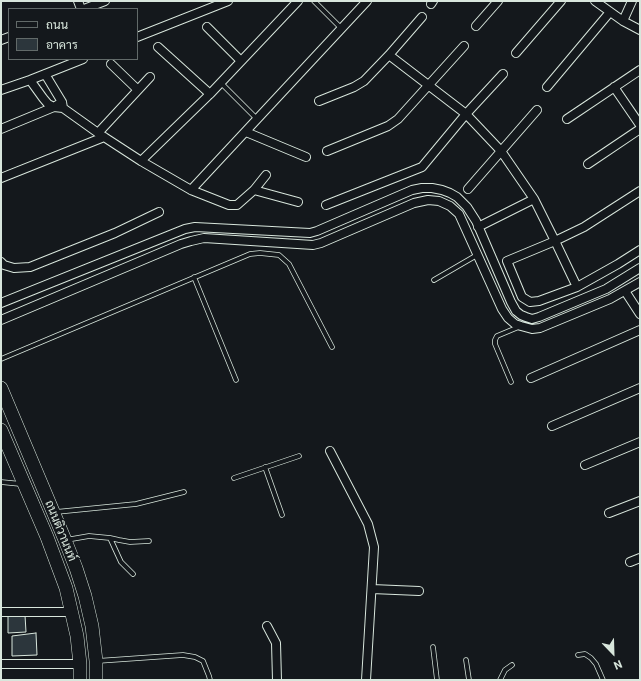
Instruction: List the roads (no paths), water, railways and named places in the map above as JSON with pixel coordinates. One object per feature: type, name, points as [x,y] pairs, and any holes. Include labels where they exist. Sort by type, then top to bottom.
[{"type":"main road","name":"ถนนติวานนท์","points":[[1,388],[76,568],[85,596],[92,626],[96,661],[96,680]]},
{"type":"main road","name":"ถนนติวานนท์","points":[[1,430],[47,537],[66,588],[77,636],[80,680]]},
{"type":"street","points":[[87,8],[105,1]]},
{"type":"street","points":[[138,37],[228,1]]},
{"type":"street","points":[[141,161],[210,94],[298,1]]},
{"type":"street","points":[[191,190],[367,1]]},
{"type":"street","points":[[476,26],[498,1]]},
{"type":"street","points":[[516,53],[561,1]]},
{"type":"street","points":[[595,1],[623,21],[640,30]]},
{"type":"street","points":[[623,21],[632,1]]},
{"type":"street","points":[[547,87],[610,12]]},
{"type":"street","points":[[319,101],[354,87],[364,81],[422,17]]},
{"type":"street","points":[[207,27],[241,61]]},
{"type":"street","points":[[327,151],[388,126],[398,119],[464,46]]},
{"type":"street","points":[[158,47],[210,94]]},
{"type":"street","points":[[389,55],[466,114],[501,151],[534,199],[577,287]]},
{"type":"street","points":[[1,90],[80,60]]},
{"type":"street","points":[[111,64],[138,90]]},
{"type":"street","points":[[567,119],[640,70]]},
{"type":"street","points":[[45,74],[63,105],[101,135],[141,161],[191,190],[229,205],[237,205],[254,190],[266,175]]},
{"type":"street","points":[[326,206],[422,167],[466,114],[503,74]]},
{"type":"street","points":[[1,178],[101,135],[150,77]]},
{"type":"street","points":[[30,80],[46,101],[54,107]]},
{"type":"street","points":[[614,87],[640,125]]},
{"type":"street","points":[[1,129],[54,107],[63,105]]},
{"type":"street","points":[[468,189],[537,110]]},
{"type":"street","points":[[588,164],[640,129]]},
{"type":"street","points":[[246,132],[306,157]]},
{"type":"street","points":[[1,303],[185,229],[195,227],[310,233],[317,232],[412,190],[422,188],[432,188],[450,193],[457,197],[472,213],[511,302],[516,311],[526,317],[532,319],[539,317],[606,289],[640,268]]},
{"type":"street","points":[[254,190],[298,202]]},
{"type":"street","points":[[640,191],[584,227],[508,261],[522,297],[530,302],[539,301],[577,287],[640,250]]},
{"type":"street","points":[[478,227],[534,199]]},
{"type":"street","points":[[1,320],[175,246],[191,241],[204,238],[313,245],[414,204],[428,200],[450,206],[459,214],[502,309],[508,318],[515,324],[532,329],[540,328],[610,299],[640,282]]},
{"type":"street","points":[[1,262],[4,265],[14,268],[30,267],[115,234],[159,212]]},
{"type":"street","points":[[625,291],[640,314]]},
{"type":"street","points":[[531,378],[640,330]]},
{"type":"street","points":[[552,426],[640,388]]},
{"type":"street","points":[[585,465],[640,442]]},
{"type":"street","points":[[330,451],[368,524],[374,548],[366,680]]},
{"type":"street","points":[[609,513],[640,501]]},
{"type":"street","points":[[630,562],[640,558]]},
{"type":"street","points":[[372,589],[419,591]]},
{"type":"street","points":[[1,612],[72,612]]},
{"type":"street","points":[[267,626],[276,643],[277,680]]},
{"type":"street","points":[[1,664],[80,664]]},
{"type":"lane","points":[[314,1],[342,28]]},
{"type":"lane","points":[[220,83],[258,119]]},
{"type":"lane","points":[[1,359],[250,254],[264,253],[279,255],[288,264],[332,347]]},
{"type":"lane","points":[[434,280],[478,254]]},
{"type":"lane","points":[[194,277],[236,380]]},
{"type":"lane","points":[[511,382],[495,344],[495,340],[497,336],[521,326]]},
{"type":"lane","points":[[234,478],[299,456]]},
{"type":"lane","points":[[265,467],[282,515]]},
{"type":"lane","points":[[1,482],[25,485]]},
{"type":"lane","points":[[53,512],[136,504],[184,492]]},
{"type":"lane","points":[[65,540],[89,536],[130,542],[149,541]]},
{"type":"lane","points":[[110,538],[121,562],[133,574]]},
{"type":"lane","points":[[433,647],[437,680]]},
{"type":"lane","points":[[578,655],[586,654],[591,658],[596,664],[603,680]]},
{"type":"lane","points":[[96,661],[183,655],[195,656],[203,661],[210,680]]},
{"type":"lane","points":[[466,660],[469,680]]},
{"type":"lane","points":[[500,680],[505,670],[512,665]]}]
